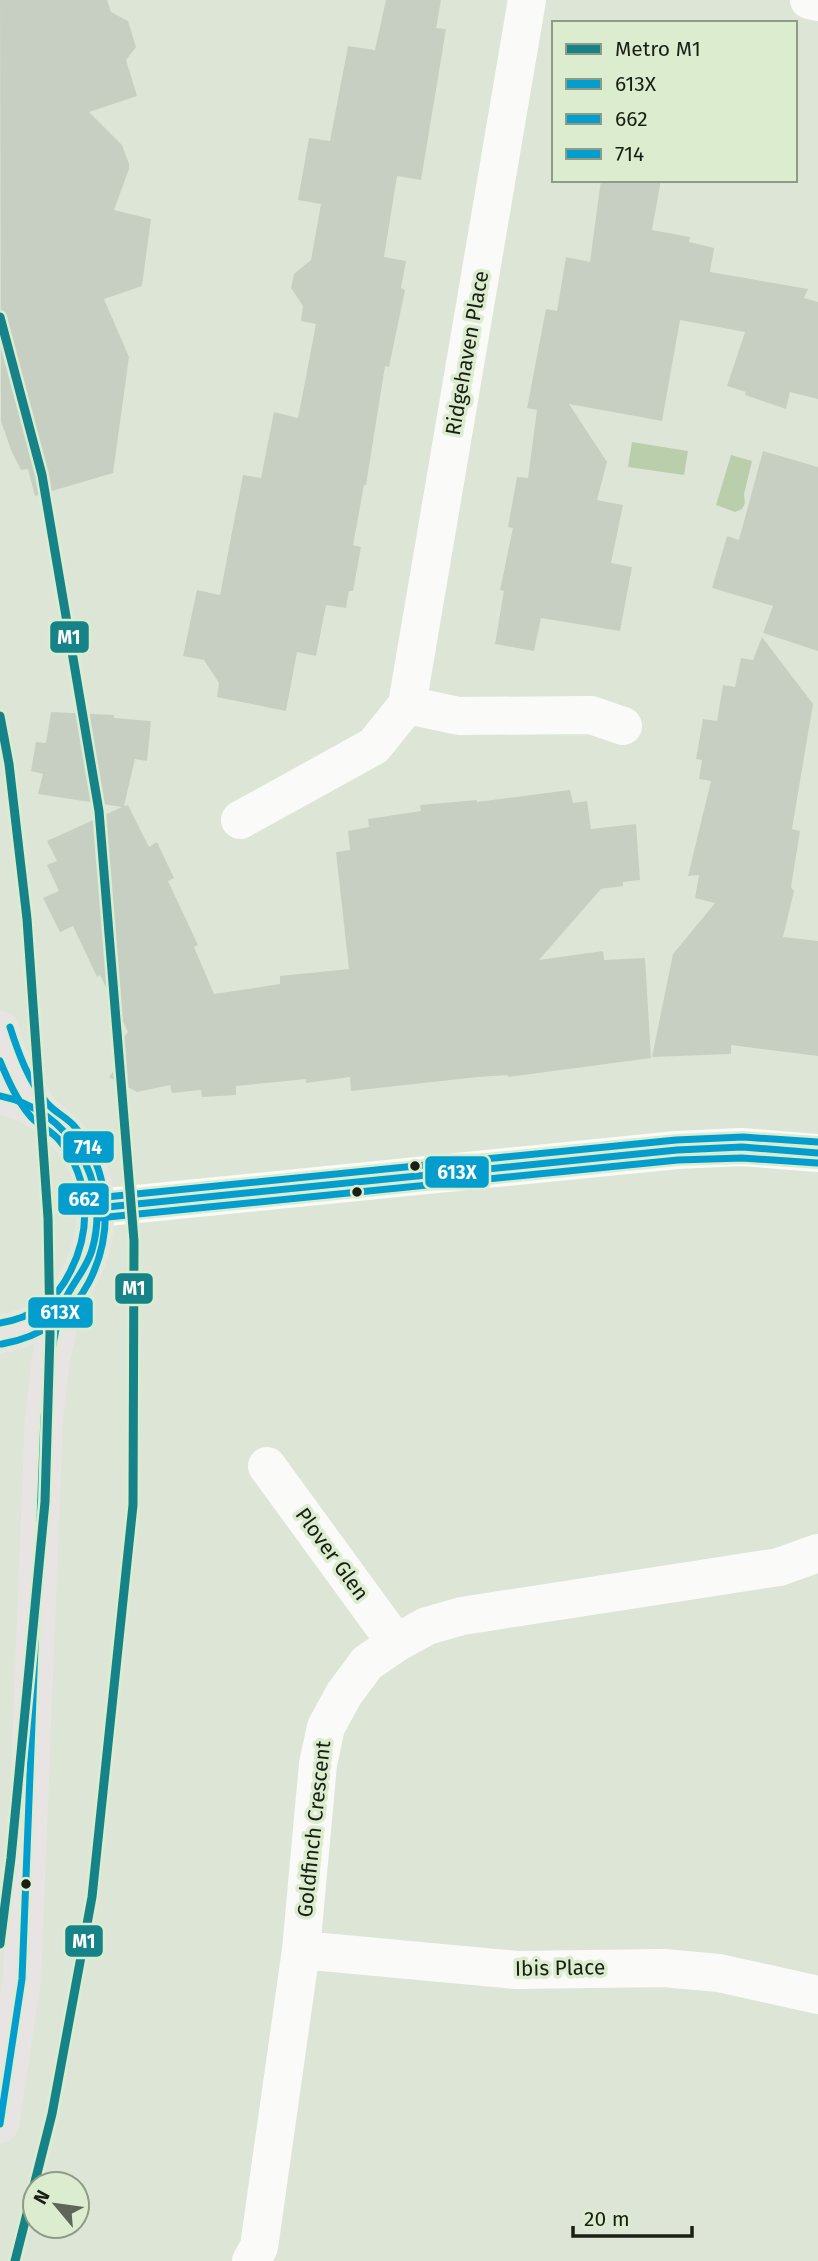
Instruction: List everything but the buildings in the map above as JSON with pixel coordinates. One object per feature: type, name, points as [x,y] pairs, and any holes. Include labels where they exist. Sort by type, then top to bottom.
[{"type":"main road","points":[[0,1030],[7,1053],[38,1109]]},
{"type":"main road","points":[[0,1096],[38,1109],[68,1134],[88,1166],[97,1208],[92,1250],[63,1304],[51,1359],[44,1417],[22,1979],[0,2124]]},
{"type":"main road","points":[[0,1334],[35,1323],[63,1304]]},
{"type":"street","name":"Ridgehaven Place","points":[[240,820],[374,746],[407,705],[527,0]]},
{"type":"street","points":[[809,0],[818,2]]},
{"type":"street","points":[[407,705],[459,716],[591,715],[623,726]]},
{"type":"street","points":[[97,1208],[677,1150],[742,1147],[818,1153]]},
{"type":"street","name":"Plover Glen","points":[[267,1466],[396,1643]]},
{"type":"street","name":"Goldfinch Crescent","points":[[264,2256],[301,1950],[318,1764],[326,1727],[344,1694],[367,1663],[427,1626],[462,1616],[779,1567],[818,1553]]},
{"type":"street","name":"Ibis Place","points":[[301,1950],[517,1970],[663,1968],[719,1973],[818,1994]]},
{"type":"shaded area","points":[[632,442],[688,451],[684,475],[628,467]]},
{"type":"shaded area","points":[[731,455],[752,461],[744,494],[745,503],[742,509],[735,512],[716,505]]},
{"type":"metro line","name":"M1","points":[[0,317],[42,475],[99,811],[134,1241],[133,1505],[92,1897],[52,2114],[15,2261]]},
{"type":"metro line","name":"M1","points":[[0,716],[9,764],[27,919],[48,1218],[50,1334],[45,1502],[11,1858],[0,1944]]},
{"type":"transit line","name":"714","points":[[2,1344],[42,1331],[73,1305],[89,1282],[97,1263],[105,1223],[102,1182],[87,1144],[75,1127],[50,1106],[29,1077],[10,1027]]},
{"type":"transit line","name":"662","points":[[0,1061],[26,1111],[57,1137],[70,1156],[82,1188],[84,1205],[82,1239],[77,1256],[58,1292],[33,1312],[0,1323]]},
{"type":"transit line","name":"613X","points":[[0,1096],[25,1104],[47,1116],[80,1152],[96,1199],[97,1224],[89,1258],[69,1292],[58,1320],[47,1389],[22,1979],[0,2124]]},
{"type":"transit line","name":"714","points":[[96,1198],[676,1140],[743,1137],[818,1142]]},
{"type":"transit line","name":"613X","points":[[97,1208],[677,1150],[742,1147],[818,1153]]},
{"type":"transit line","name":"662","points":[[98,1218],[678,1160],[742,1158],[817,1163]]}]
